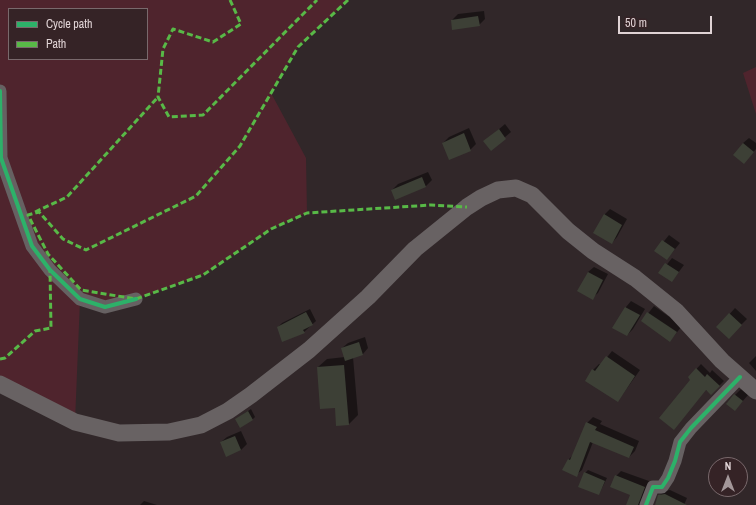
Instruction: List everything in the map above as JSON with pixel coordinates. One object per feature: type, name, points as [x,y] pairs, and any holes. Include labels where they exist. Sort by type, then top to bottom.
[{"type":"main road","points":[[0,384],[75,422],[118,433],[169,432],[201,425],[234,407],[309,350],[368,297],[416,249],[467,207],[480,198],[498,190],[516,188],[532,195],[568,231],[592,251],[636,278],[676,311],[722,361],[756,392]]},
{"type":"street","points":[[0,91],[1,158],[32,246],[50,270],[80,300],[105,307],[136,299]]},
{"type":"street","points":[[646,505],[653,487],[662,487],[668,478],[680,442],[691,428],[740,377]]},
{"type":"shaded area","points":[[0,0],[348,0],[298,47],[271,93],[306,158],[307,213],[271,229],[203,275],[136,299],[105,307],[80,300],[75,422],[0,384]]},
{"type":"shaded area","points":[[756,67],[756,114],[743,73]]},
{"type":"building","points":[[478,16],[480,26],[452,30],[451,20]]},
{"type":"building","points":[[499,129],[506,139],[491,151],[483,141]]},
{"type":"building","points":[[464,133],[471,151],[449,160],[442,143]]},
{"type":"building","points":[[743,143],[754,152],[744,164],[733,155]]},
{"type":"building","points":[[422,177],[426,187],[395,200],[391,190]]},
{"type":"building","points":[[604,214],[622,225],[612,244],[593,233]]},
{"type":"building","points":[[662,240],[675,249],[667,260],[654,251]]},
{"type":"building","points":[[665,263],[679,272],[672,282],[658,273]]},
{"type":"building","points":[[588,272],[603,280],[593,300],[577,291]]},
{"type":"building","points":[[625,307],[640,315],[627,336],[612,328]]},
{"type":"building","points":[[306,312],[313,325],[303,330],[305,333],[282,342],[277,327]]},
{"type":"building","points":[[647,312],[677,332],[670,342],[641,321]]},
{"type":"building","points":[[729,313],[742,325],[729,339],[716,327]]},
{"type":"building","points":[[359,342],[363,355],[345,361],[341,348]]},
{"type":"building","points":[[606,356],[635,376],[618,402],[585,381],[592,369],[595,371]]},
{"type":"building","points":[[344,365],[349,425],[336,426],[335,408],[320,409],[317,367]]},
{"type":"building","points":[[696,368],[705,377],[707,374],[720,386],[711,395],[706,390],[674,430],[659,418],[690,380],[688,377]]},
{"type":"building","points":[[734,394],[743,401],[735,411],[726,404]]},
{"type":"building","points":[[248,411],[253,420],[240,428],[235,419]]},
{"type":"building","points":[[586,422],[597,427],[595,430],[634,447],[629,458],[590,442],[577,477],[562,470],[568,459],[570,460]]},
{"type":"building","points":[[235,436],[241,450],[226,457],[220,442]]},
{"type":"building","points":[[584,472],[605,481],[599,495],[578,487]]},
{"type":"building","points":[[615,475],[645,487],[638,505],[626,505],[630,495],[610,487]]},
{"type":"building","points":[[665,494],[687,505],[655,505],[658,495]]},
{"type":"marked path","points":[[230,0],[241,24],[213,42],[173,29],[163,49],[158,97],[169,117],[203,115],[317,0]]},
{"type":"marked path","points":[[348,0],[298,47],[240,146],[196,196],[86,250],[63,239],[39,212],[28,215],[48,254],[81,290],[136,299],[203,275],[271,229],[307,213],[431,205],[467,207]]},
{"type":"marked path","points":[[35,212],[67,197],[158,97]]},
{"type":"marked path","points":[[0,359],[5,358],[35,331],[51,328],[50,270]]},
{"type":"cycle path","points":[[0,91],[1,158],[32,246],[50,270],[80,299],[105,307],[136,299]]},
{"type":"cycle path","points":[[646,505],[653,487],[662,487],[668,478],[675,461],[680,442],[691,428],[740,377]]}]
